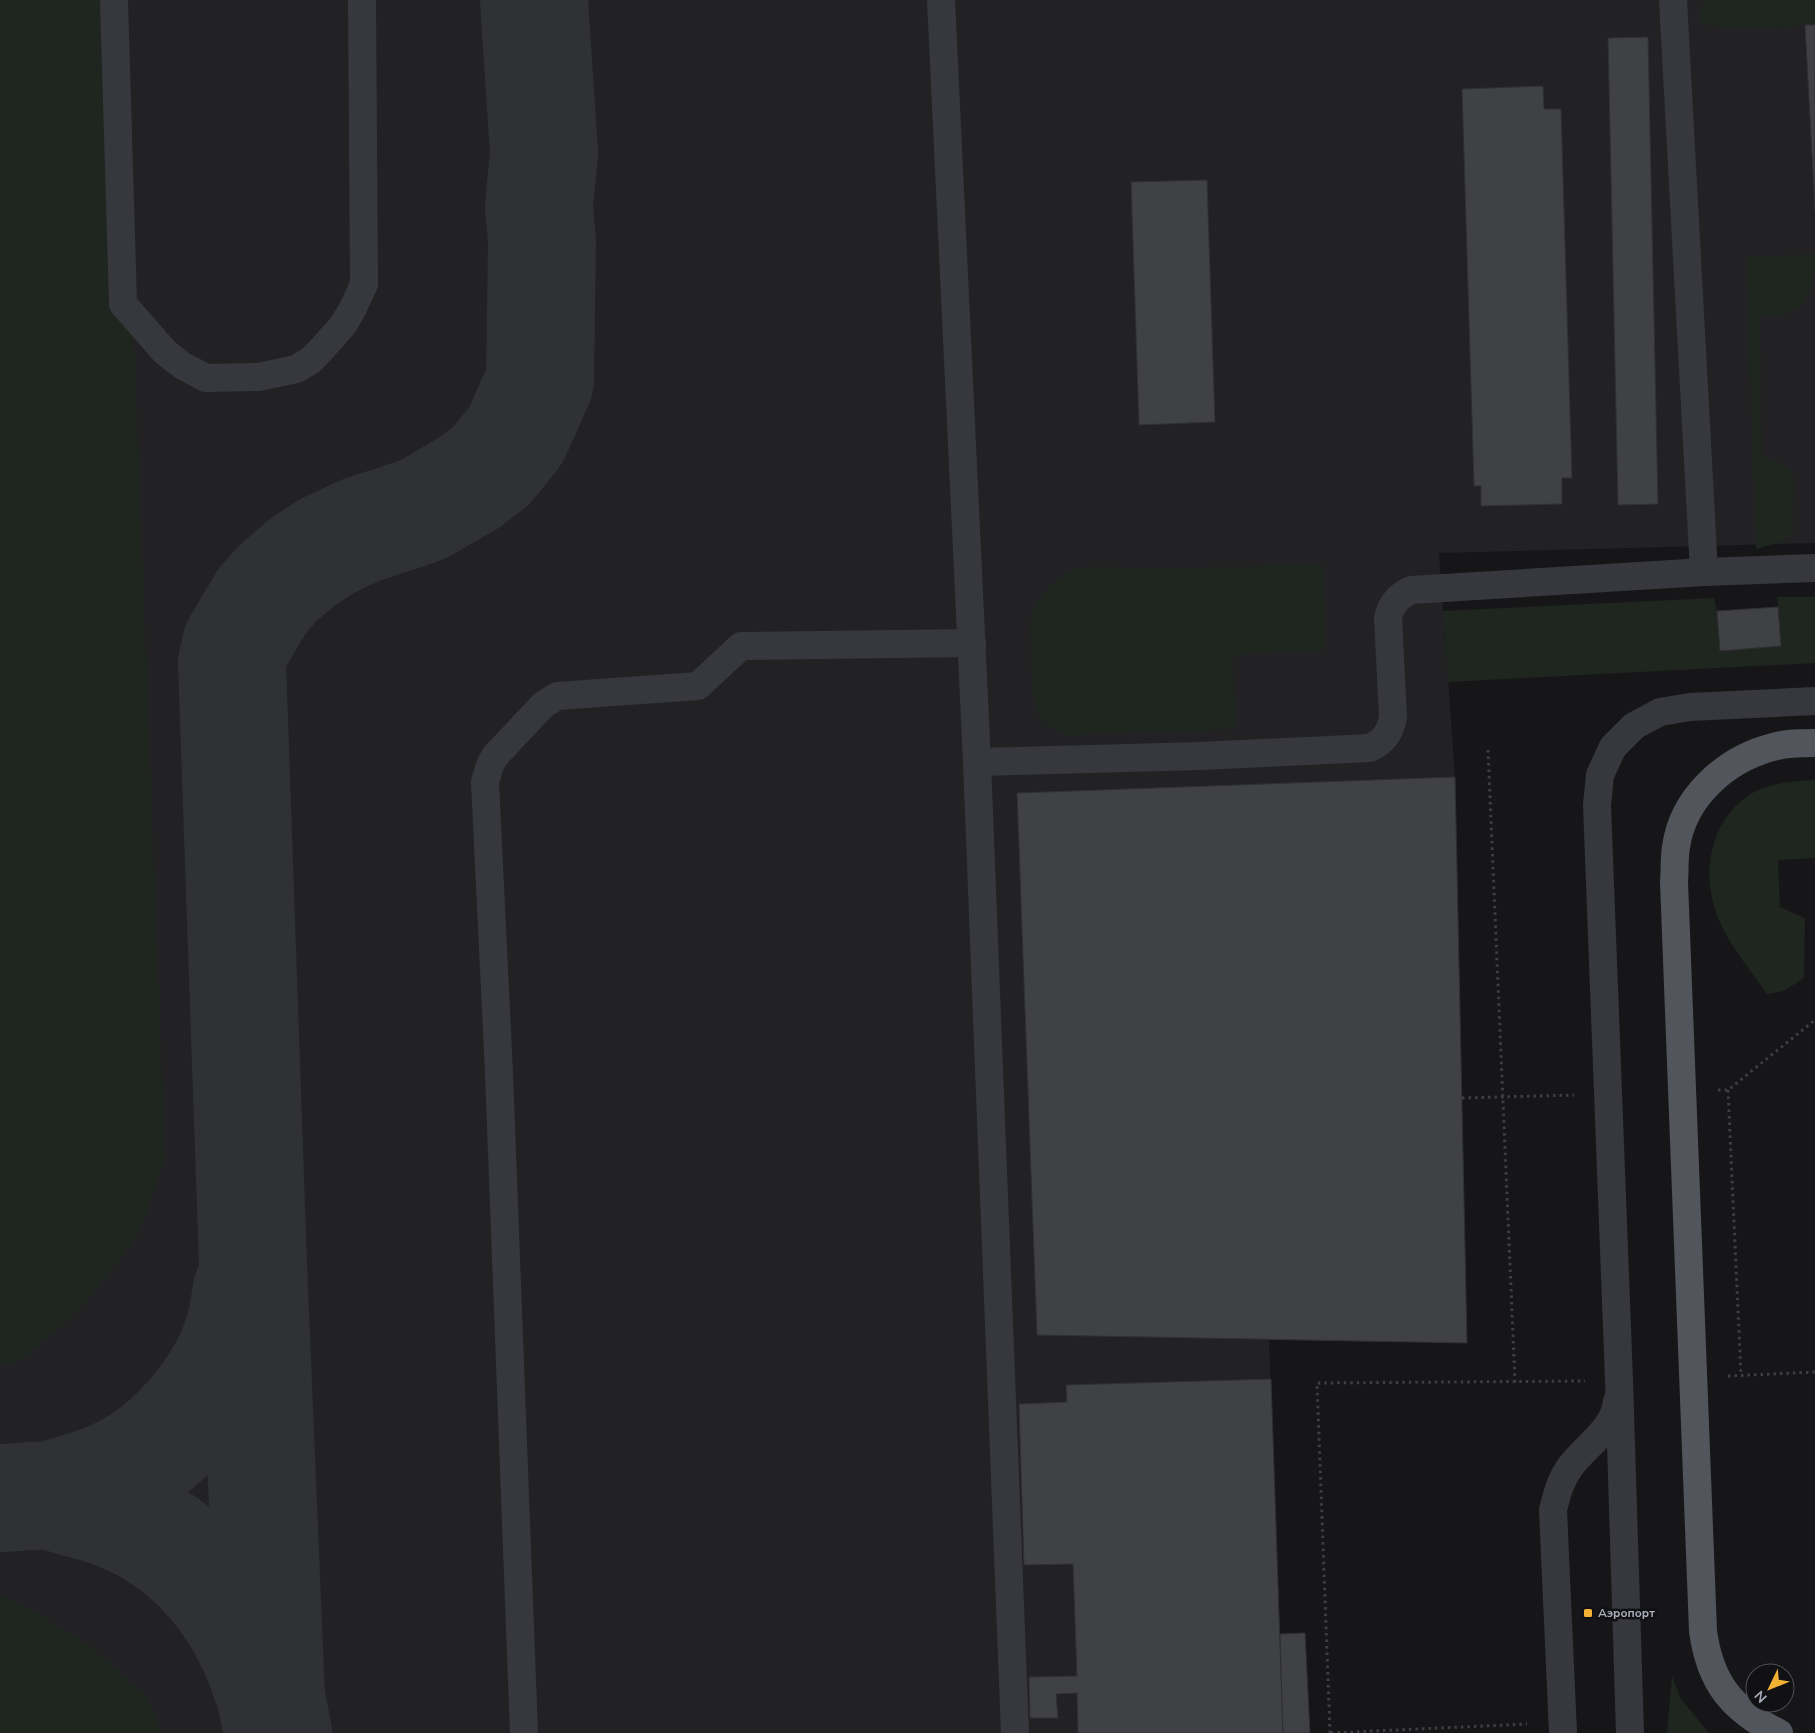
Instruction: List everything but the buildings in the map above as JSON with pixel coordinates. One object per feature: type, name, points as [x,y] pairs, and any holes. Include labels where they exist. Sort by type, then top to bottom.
[{"type":"main road","points":[[1779,1733],[1759,1723],[1736,1706],[1714,1676],[1706,1654],[1703,1631],[1674,882],[1676,846],[1687,812],[1705,786],[1727,767],[1773,746],[1815,743]]},
{"type":"street","points":[[114,0],[123,304],[165,352],[183,366],[206,378],[259,377],[296,369],[310,361],[342,325],[352,310],[364,284],[362,0]]},
{"type":"street","points":[[941,0],[972,642],[1015,1733]]},
{"type":"street","points":[[1673,0],[1704,572]]},
{"type":"street","points":[[977,762],[1200,756],[1370,748],[1378,744],[1386,736],[1391,727],[1393,717],[1388,618],[1390,609],[1402,594],[1411,590],[1704,572],[1815,568]]},
{"type":"street","points":[[524,1733],[499,1073],[485,782],[490,765],[495,756],[543,705],[557,696],[698,686],[741,646],[972,642]]},
{"type":"street","points":[[1630,1733],[1597,805],[1600,775],[1613,747],[1634,726],[1660,712],[1690,707],[1815,702]]},
{"type":"street","points":[[1562,1727],[1553,1510],[1558,1488],[1570,1467],[1609,1423],[1617,1406],[1619,1383]]},
{"type":"path","points":[[1488,750],[1515,1382]]},
{"type":"path","points":[[1741,1375],[1728,1090],[1815,1020]]},
{"type":"path","points":[[1693,1377],[1815,1372]]},
{"type":"path","points":[[1562,1727],[1330,1733],[1317,1383],[1619,1383]]},
{"type":"shaded area","points":[[0,0],[1815,0],[1815,543],[1439,553],[1455,777],[1467,1343],[1269,1340],[1283,1733],[0,1733]]},
{"type":"shaded area","points":[[0,0],[121,0],[165,1157],[138,1236],[80,1309],[24,1358],[0,1366]]},
{"type":"shaded area","points":[[1705,0],[1815,0],[1815,25],[1735,28],[1701,24],[1702,8]]},
{"type":"shaded area","points":[[1815,254],[1813,282],[1801,306],[1793,312],[1783,315],[1760,315],[1762,456],[1784,465],[1794,476],[1793,533],[1782,542],[1756,549],[1746,257]]},
{"type":"shaded area","points":[[1324,564],[1326,650],[1233,655],[1235,729],[1069,735],[1047,725],[1038,714],[1032,683],[1030,622],[1041,598],[1053,584],[1068,573],[1076,569],[1088,567],[1187,568]]},
{"type":"shaded area","points":[[1777,597],[1815,597],[1815,663],[1448,682],[1443,611],[1714,598],[1717,611],[1720,651],[1781,646]]},
{"type":"shaded area","points":[[1815,780],[1815,858],[1778,860],[1780,907],[1805,918],[1804,978],[1784,991],[1767,994],[1734,948],[1719,920],[1713,904],[1710,887],[1711,854],[1723,823],[1745,798],[1769,786],[1788,782]]},
{"type":"shaded area","points":[[0,1596],[34,1611],[94,1649],[146,1696],[162,1733],[0,1733]]},
{"type":"shaded area","points":[[1672,1676],[1681,1699],[1709,1733],[1667,1733]]},
{"type":"taxiway","points":[[278,1733],[271,1697],[253,1264],[232,663],[236,645],[262,601],[278,583],[304,561],[327,546],[361,530],[426,508],[470,482],[491,466],[516,435],[540,381],[542,241],[539,206],[544,153],[534,0]]},
{"type":"taxiway","points":[[46,1496],[92,1483],[118,1472],[158,1447],[176,1430],[193,1412],[222,1370],[240,1327],[247,1290]]},
{"type":"taxiway","points":[[0,1498],[46,1496],[67,1500],[113,1514],[144,1528],[173,1547],[198,1569],[220,1594],[239,1622],[267,1686]]},
{"type":"place","name":"Аэропорт","points":[[1588,1613]]}]
